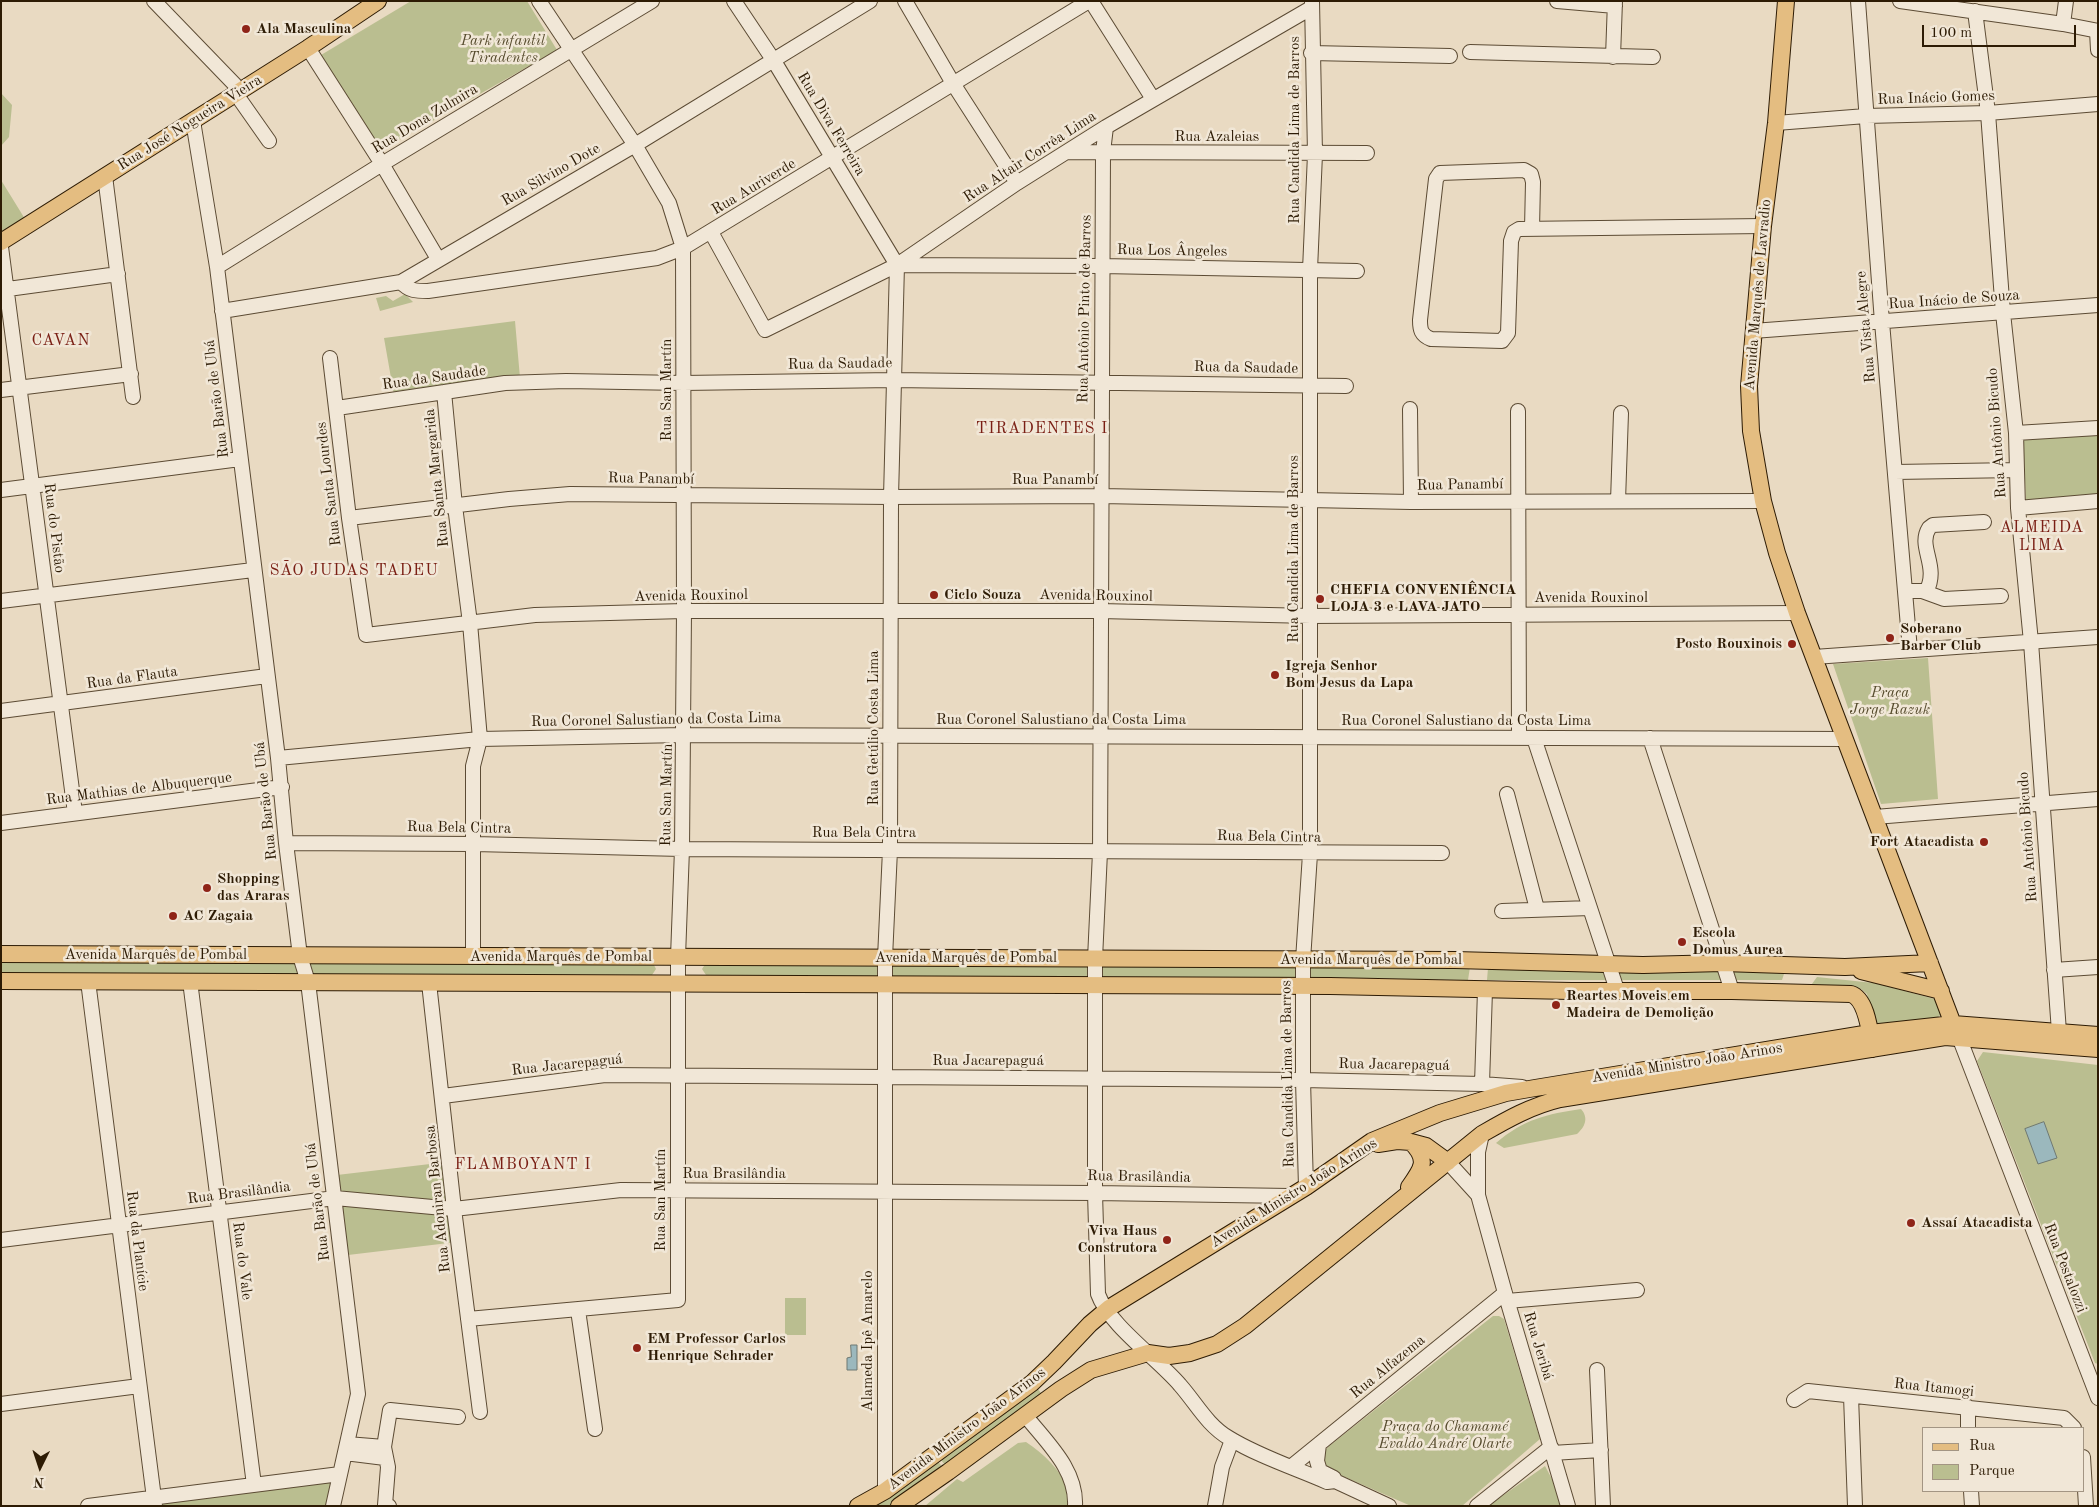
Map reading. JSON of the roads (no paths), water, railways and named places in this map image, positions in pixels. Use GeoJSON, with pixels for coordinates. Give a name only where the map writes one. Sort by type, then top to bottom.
{"type":"FeatureCollection","features":[{"type":"Feature","properties":{"kind":"main road","name":"Rua José Nogueira Vieira"},"geometry":{"type":"LineString","coordinates":[[1,242],[238,93],[378,1]]}},
{"type":"Feature","properties":{"kind":"main road","name":"Avenida Marquês de Lavradio"},"geometry":{"type":"LineString","coordinates":[[1786,1],[1776,123],[1763,226],[1748,386],[1751,432],[1763,501],[1777,553],[1814,657],[1930,963]]}},
{"type":"Feature","properties":{"kind":"main road","name":"Avenida Marquês de Pombal"},"geometry":{"type":"LineString","coordinates":[[1,954],[1330,960],[1608,964],[1723,963],[1845,967],[1930,963]]}},
{"type":"Feature","properties":{"kind":"main road"},"geometry":{"type":"LineString","coordinates":[[76,955],[67,958],[63,968],[67,977],[82,981]]}},
{"type":"Feature","properties":{"kind":"main road"},"geometry":{"type":"LineString","coordinates":[[108,955],[118,959],[122,968],[118,977],[108,981]]}},
{"type":"Feature","properties":{"kind":"main road"},"geometry":{"type":"LineString","coordinates":[[290,982],[295,956]]}},
{"type":"Feature","properties":{"kind":"main road"},"geometry":{"type":"LineString","coordinates":[[330,956],[327,972],[331,982]]}},
{"type":"Feature","properties":{"kind":"main road"},"geometry":{"type":"LineString","coordinates":[[671,957],[666,967],[671,984]]}},
{"type":"Feature","properties":{"kind":"main road"},"geometry":{"type":"LineString","coordinates":[[701,984],[699,968],[703,957]]}},
{"type":"Feature","properties":{"kind":"main road"},"geometry":{"type":"LineString","coordinates":[[878,958],[873,974],[878,984]]}},
{"type":"Feature","properties":{"kind":"main road"},"geometry":{"type":"LineString","coordinates":[[910,958],[907,968],[912,984]]}},
{"type":"Feature","properties":{"kind":"main road"},"geometry":{"type":"LineString","coordinates":[[1089,985],[1086,968],[1090,959]]}},
{"type":"Feature","properties":{"kind":"main road"},"geometry":{"type":"LineString","coordinates":[[1121,959],[1119,969],[1122,986]]}},
{"type":"Feature","properties":{"kind":"main road"},"geometry":{"type":"LineString","coordinates":[[1296,960],[1292,975],[1296,986]]}},
{"type":"Feature","properties":{"kind":"main road"},"geometry":{"type":"LineString","coordinates":[[1330,960],[1327,970],[1330,986]]}},
{"type":"Feature","properties":{"kind":"main road"},"geometry":{"type":"LineString","coordinates":[[1930,963],[1956,1031]]}},
{"type":"Feature","properties":{"kind":"main road"},"geometry":{"type":"LineString","coordinates":[[1794,992],[1810,981],[1818,966]]}},
{"type":"Feature","properties":{"kind":"main road"},"geometry":{"type":"LineString","coordinates":[[1845,967],[1941,991]]}},
{"type":"Feature","properties":{"kind":"main road","name":"Avenida Marquês de Pombal"},"geometry":{"type":"LineString","coordinates":[[1,981],[1330,986],[1485,990],[1794,992],[1856,996],[1860,999],[1864,1008],[1872,1041]]}},
{"type":"Feature","properties":{"kind":"main road"},"geometry":{"type":"LineString","coordinates":[[1956,1031],[2059,1032],[2098,1035]]}},
{"type":"Feature","properties":{"kind":"main road"},"geometry":{"type":"LineString","coordinates":[[1956,1031],[2098,1049]]}},
{"type":"Feature","properties":{"kind":"main road","name":"Avenida Ministro João Arinos"},"geometry":{"type":"LineString","coordinates":[[858,1506],[885,1491],[1011,1398],[1049,1367],[1090,1324],[1107,1310],[1290,1196],[1306,1188],[1344,1159],[1372,1141],[1440,1113],[1506,1093],[1872,1041],[1956,1031]]}},
{"type":"Feature","properties":{"kind":"main road","name":"Avenida Ministro João Arinos"},"geometry":{"type":"LineString","coordinates":[[899,1506],[1061,1389],[1091,1370],[1148,1353],[1169,1356],[1190,1353],[1217,1344],[1245,1326],[1482,1134],[1525,1110],[1538,1104],[1560,1099],[1872,1041]]}},
{"type":"Feature","properties":{"kind":"main road"},"geometry":{"type":"LineString","coordinates":[[1344,1159],[1373,1145],[1396,1141],[1426,1146],[1448,1162]]}},
{"type":"Feature","properties":{"kind":"main road"},"geometry":{"type":"LineString","coordinates":[[1395,1205],[1422,1166],[1420,1154],[1411,1142]]}},
{"type":"Feature","properties":{"kind":"main road"},"geometry":{"type":"LineString","coordinates":[[1011,1398],[1025,1415]]}},
{"type":"Feature","properties":{"kind":"street"},"geometry":{"type":"LineString","coordinates":[[154,1],[238,93],[268,140]]}},
{"type":"Feature","properties":{"kind":"street","name":"Rua San Martín"},"geometry":{"type":"LineString","coordinates":[[539,1],[635,145],[669,203],[684,248],[684,735],[682,849],[671,957]]}},
{"type":"Feature","properties":{"kind":"street","name":"Rua Dona Zulmira"},"geometry":{"type":"LineString","coordinates":[[217,267],[382,164],[652,1]]}},
{"type":"Feature","properties":{"kind":"street","name":"Rua Diva Ferreira"},"geometry":{"type":"LineString","coordinates":[[734,1],[774,61],[897,265]]}},
{"type":"Feature","properties":{"kind":"street","name":"Rua Silvino Dote"},"geometry":{"type":"LineString","coordinates":[[222,311],[401,282],[635,145],[870,1]]}},
{"type":"Feature","properties":{"kind":"street"},"geometry":{"type":"LineString","coordinates":[[905,1],[954,84],[1017,183]]}},
{"type":"Feature","properties":{"kind":"street"},"geometry":{"type":"LineString","coordinates":[[1090,1],[1153,99]]}},
{"type":"Feature","properties":{"kind":"street","name":"Rua Auriverde"},"geometry":{"type":"LineString","coordinates":[[401,282],[408,289],[414,291],[428,291],[657,258],[684,248],[1090,1]]}},
{"type":"Feature","properties":{"kind":"street"},"geometry":{"type":"LineString","coordinates":[[1557,1],[1615,3],[1613,56]]}},
{"type":"Feature","properties":{"kind":"street","name":"Rua Vista Alegre"},"geometry":{"type":"LineString","coordinates":[[1858,1],[1894,472],[1910,650]]}},
{"type":"Feature","properties":{"kind":"street"},"geometry":{"type":"LineString","coordinates":[[1900,1],[2063,24],[2097,31],[2098,50]]}},
{"type":"Feature","properties":{"kind":"street"},"geometry":{"type":"LineString","coordinates":[[2063,24],[2066,1]]}},
{"type":"Feature","properties":{"kind":"street","name":"Rua Altair Corrêa Lima"},"geometry":{"type":"LineString","coordinates":[[711,232],[765,330],[897,265],[1017,183],[1106,127],[1311,5]]}},
{"type":"Feature","properties":{"kind":"street","name":"Rua Candida Lima de Barros"},"geometry":{"type":"LineString","coordinates":[[1296,960],[1310,854],[1310,270],[1315,154],[1311,5]]}},
{"type":"Feature","properties":{"kind":"street","name":"Rua Antônio Bicudo"},"geometry":{"type":"LineString","coordinates":[[1975,12],[1988,113],[2003,313],[2016,433],[2018,508],[2031,642],[2041,804],[2059,1032]]}},
{"type":"Feature","properties":{"kind":"street"},"geometry":{"type":"LineString","coordinates":[[308,48],[382,164],[438,259]]}},
{"type":"Feature","properties":{"kind":"street"},"geometry":{"type":"LineString","coordinates":[[1470,52],[1653,57]]}},
{"type":"Feature","properties":{"kind":"street"},"geometry":{"type":"LineString","coordinates":[[1311,53],[1450,56]]}},
{"type":"Feature","properties":{"kind":"street","name":"Rua Inácio Gomes"},"geometry":{"type":"LineString","coordinates":[[1776,123],[1866,116],[1988,113],[2098,104]]}},
{"type":"Feature","properties":{"kind":"street","name":"Rua Barão de Ubá"},"geometry":{"type":"LineString","coordinates":[[193,121],[217,267],[253,570],[282,787],[295,956],[308,982],[358,1394],[333,1506]]}},
{"type":"Feature","properties":{"kind":"street","name":"Rua Antônio Pinto de Barros"},"geometry":{"type":"LineString","coordinates":[[1090,959],[1100,852],[1101,381],[1103,152],[1106,127]]}},
{"type":"Feature","properties":{"kind":"street","name":"Rua Azaleias"},"geometry":{"type":"LineString","coordinates":[[1067,152],[1367,153]]}},
{"type":"Feature","properties":{"kind":"street"},"geometry":{"type":"LineString","coordinates":[[1532,229],[1533,182],[1531,174],[1524,170],[1440,173],[1436,179],[1420,320],[1420,330],[1424,336],[1431,339],[1502,341],[1508,333],[1512,241],[1514,232],[1519,229],[1532,229],[1763,226]]}},
{"type":"Feature","properties":{"kind":"street"},"geometry":{"type":"LineString","coordinates":[[105,176],[134,397]]}},
{"type":"Feature","properties":{"kind":"street","name":"Rua do Pistão"},"geometry":{"type":"LineString","coordinates":[[1,247],[75,813]]}},
{"type":"Feature","properties":{"kind":"street","name":"Rua Los Ângeles"},"geometry":{"type":"LineString","coordinates":[[897,265],[1102,266],[1357,271]]}},
{"type":"Feature","properties":{"kind":"street","name":"Rua Getúlio Costa Lima"},"geometry":{"type":"LineString","coordinates":[[878,958],[890,850],[891,497],[897,265]]}},
{"type":"Feature","properties":{"kind":"street"},"geometry":{"type":"LineString","coordinates":[[8,289],[118,274]]}},
{"type":"Feature","properties":{"kind":"street","name":"Rua Inácio de Souza"},"geometry":{"type":"LineString","coordinates":[[1753,331],[2098,305]]}},
{"type":"Feature","properties":{"kind":"street","name":"Rua Santa Lourdes"},"geometry":{"type":"LineString","coordinates":[[330,358],[349,518],[366,635]]}},
{"type":"Feature","properties":{"kind":"street"},"geometry":{"type":"LineString","coordinates":[[1,390],[131,374]]}},
{"type":"Feature","properties":{"kind":"street","name":"Rua da Saudade"},"geometry":{"type":"LineString","coordinates":[[337,408],[505,383],[566,381],[1101,381],[1346,386]]}},
{"type":"Feature","properties":{"kind":"street","name":"Rua Santa Margarida"},"geometry":{"type":"LineString","coordinates":[[444,392],[455,506],[470,623],[480,739],[473,766],[473,956]]}},
{"type":"Feature","properties":{"kind":"street"},"geometry":{"type":"LineString","coordinates":[[1410,409],[1411,502]]}},
{"type":"Feature","properties":{"kind":"street"},"geometry":{"type":"LineString","coordinates":[[1518,411],[1519,738]]}},
{"type":"Feature","properties":{"kind":"street"},"geometry":{"type":"LineString","coordinates":[[1618,501],[1621,413]]}},
{"type":"Feature","properties":{"kind":"street"},"geometry":{"type":"LineString","coordinates":[[2016,433],[2098,428]]}},
{"type":"Feature","properties":{"kind":"street"},"geometry":{"type":"LineString","coordinates":[[1,490],[240,460]]}},
{"type":"Feature","properties":{"kind":"street"},"geometry":{"type":"LineString","coordinates":[[1894,472],[2016,470]]}},
{"type":"Feature","properties":{"kind":"street","name":"Rua Panambí"},"geometry":{"type":"LineString","coordinates":[[349,518],[509,498],[570,494],[891,497],[1101,496],[1411,502],[1519,500],[1763,501]]}},
{"type":"Feature","properties":{"kind":"street"},"geometry":{"type":"LineString","coordinates":[[2018,508],[2098,501]]}},
{"type":"Feature","properties":{"kind":"street"},"geometry":{"type":"LineString","coordinates":[[1926,592],[1932,577],[1925,540],[1928,528],[1933,525],[1984,522]]}},
{"type":"Feature","properties":{"kind":"street"},"geometry":{"type":"LineString","coordinates":[[1,601],[253,570]]}},
{"type":"Feature","properties":{"kind":"street"},"geometry":{"type":"LineString","coordinates":[[1905,591],[1926,592],[1944,599],[2001,596]]}},
{"type":"Feature","properties":{"kind":"street","name":"Avenida Rouxinol"},"geometry":{"type":"LineString","coordinates":[[366,635],[535,615],[684,612],[890,610],[1100,611],[1311,616],[1798,613]]}},
{"type":"Feature","properties":{"kind":"street"},"geometry":{"type":"LineString","coordinates":[[1814,657],[2098,637]]}},
{"type":"Feature","properties":{"kind":"street","name":"Rua da Flauta"},"geometry":{"type":"LineString","coordinates":[[1,711],[267,676]]}},
{"type":"Feature","properties":{"kind":"street","name":"Rua Coronel Salustiano da Costa Lima"},"geometry":{"type":"LineString","coordinates":[[278,758],[480,739],[684,735],[1845,739]]}},
{"type":"Feature","properties":{"kind":"street"},"geometry":{"type":"LineString","coordinates":[[1534,738],[1584,883],[1590,908],[1618,990]]}},
{"type":"Feature","properties":{"kind":"street"},"geometry":{"type":"LineString","coordinates":[[1650,738],[1732,991]]}},
{"type":"Feature","properties":{"kind":"street","name":"Rua Mathias de Albuquerque"},"geometry":{"type":"LineString","coordinates":[[1,823],[282,787]]}},
{"type":"Feature","properties":{"kind":"street"},"geometry":{"type":"LineString","coordinates":[[1507,794],[1537,909]]}},
{"type":"Feature","properties":{"kind":"street"},"geometry":{"type":"LineString","coordinates":[[1875,817],[2098,799]]}},
{"type":"Feature","properties":{"kind":"street","name":"Rua Bela Cintra"},"geometry":{"type":"LineString","coordinates":[[286,843],[474,844],[682,849],[1442,854]]}},
{"type":"Feature","properties":{"kind":"street"},"geometry":{"type":"LineString","coordinates":[[1502,911],[1590,908]]}},
{"type":"Feature","properties":{"kind":"street"},"geometry":{"type":"LineString","coordinates":[[2054,970],[2098,967]]}},
{"type":"Feature","properties":{"kind":"street","name":"Rua da Planície"},"geometry":{"type":"LineString","coordinates":[[82,981],[119,1225],[154,1502]]}},
{"type":"Feature","properties":{"kind":"street","name":"Rua do Vale"},"geometry":{"type":"LineString","coordinates":[[190,982],[254,1485]]}},
{"type":"Feature","properties":{"kind":"street","name":"Rua Adoniran Barbosa"},"geometry":{"type":"LineString","coordinates":[[429,982],[454,1209],[480,1412]]}},
{"type":"Feature","properties":{"kind":"street","name":"Rua San Martín"},"geometry":{"type":"LineString","coordinates":[[578,1310],[678,1300],[678,1075],[671,984]]}},
{"type":"Feature","properties":{"kind":"street"},"geometry":{"type":"LineString","coordinates":[[878,984],[885,1076],[884,1191]]}},
{"type":"Feature","properties":{"kind":"street"},"geometry":{"type":"LineString","coordinates":[[1089,985],[1095,1078],[1095,1193],[1098,1294],[1101,1302],[1128,1334],[1180,1384],[1211,1425],[1232,1440],[1327,1482],[1335,1481]]}},
{"type":"Feature","properties":{"kind":"street","name":"Rua Candida Lima de Barros"},"geometry":{"type":"LineString","coordinates":[[1296,986],[1303,1080],[1306,1188]]}},
{"type":"Feature","properties":{"kind":"street"},"geometry":{"type":"LineString","coordinates":[[1482,1084],[1485,990]]}},
{"type":"Feature","properties":{"kind":"street","name":"Rua Pestalozzi"},"geometry":{"type":"LineString","coordinates":[[1956,1031],[2098,1398]]}},
{"type":"Feature","properties":{"kind":"street","name":"Rua Jacarepaguá"},"geometry":{"type":"LineString","coordinates":[[443,1096],[605,1074],[1303,1080],[1482,1084],[1535,1088]]}},
{"type":"Feature","properties":{"kind":"street"},"geometry":{"type":"LineString","coordinates":[[1478,1195],[1478,1152],[1482,1134]]}},
{"type":"Feature","properties":{"kind":"street"},"geometry":{"type":"LineString","coordinates":[[1448,1162],[1478,1195]]}},
{"type":"Feature","properties":{"kind":"street","name":"Rua Brasilândia"},"geometry":{"type":"LineString","coordinates":[[1,1240],[335,1198],[454,1209],[621,1190],[1290,1196]]}},
{"type":"Feature","properties":{"kind":"street","name":"Alameda Ipê Amarelo"},"geometry":{"type":"LineString","coordinates":[[884,1191],[885,1491]]}},
{"type":"Feature","properties":{"kind":"street","name":"Rua Jeribá"},"geometry":{"type":"LineString","coordinates":[[1478,1195],[1568,1506]]}},
{"type":"Feature","properties":{"kind":"street"},"geometry":{"type":"LineString","coordinates":[[1506,1297],[1637,1290]]}},
{"type":"Feature","properties":{"kind":"street","name":"Rua Alfazema"},"geometry":{"type":"LineString","coordinates":[[1292,1466],[1506,1297]]}},
{"type":"Feature","properties":{"kind":"street"},"geometry":{"type":"LineString","coordinates":[[468,1319],[578,1310],[596,1429]]}},
{"type":"Feature","properties":{"kind":"street"},"geometry":{"type":"LineString","coordinates":[[1597,1370],[1603,1506]]}},
{"type":"Feature","properties":{"kind":"street"},"geometry":{"type":"LineString","coordinates":[[1,1404],[140,1386]]}},
{"type":"Feature","properties":{"kind":"street","name":"Rua Itamogi"},"geometry":{"type":"LineString","coordinates":[[1794,1400],[1808,1391],[2064,1418],[2073,1426]]}},
{"type":"Feature","properties":{"kind":"street"},"geometry":{"type":"LineString","coordinates":[[1851,1396],[1855,1506]]}},
{"type":"Feature","properties":{"kind":"street"},"geometry":{"type":"LineString","coordinates":[[1968,1407],[1968,1427]]}},
{"type":"Feature","properties":{"kind":"street"},"geometry":{"type":"LineString","coordinates":[[389,1506],[385,1505],[388,1467],[385,1453],[390,1410],[458,1417]]}},
{"type":"Feature","properties":{"kind":"street"},"geometry":{"type":"LineString","coordinates":[[1025,1415],[1061,1460],[1073,1482],[1076,1493],[1075,1506]]}},
{"type":"Feature","properties":{"kind":"street"},"geometry":{"type":"LineString","coordinates":[[1215,1506],[1222,1467],[1232,1440]]}},
{"type":"Feature","properties":{"kind":"street"},"geometry":{"type":"LineString","coordinates":[[1320,1444],[1318,1466],[1323,1473],[1334,1478],[1335,1481],[1389,1506]]}},
{"type":"Feature","properties":{"kind":"street"},"geometry":{"type":"LineString","coordinates":[[346,1449],[385,1453]]}},
{"type":"Feature","properties":{"kind":"street"},"geometry":{"type":"LineString","coordinates":[[1477,1506],[1552,1450],[1600,1450]]}},
{"type":"Feature","properties":{"kind":"street"},"geometry":{"type":"LineString","coordinates":[[2084,1473],[2086,1506]]}},
{"type":"Feature","properties":{"kind":"street"},"geometry":{"type":"LineString","coordinates":[[88,1506],[154,1502],[254,1485],[340,1474]]}},
{"type":"Feature","properties":{"kind":"street"},"geometry":{"type":"LineString","coordinates":[[1971,1492],[1972,1506]]}},
{"type":"Feature","properties":{"kind":"water"},"geometry":{"type":"Polygon","coordinates":[[[2044,1122],[2057,1158],[2038,1164],[2025,1129],[2044,1122]]]}},
{"type":"Feature","properties":{"kind":"water"},"geometry":{"type":"Polygon","coordinates":[[[851,1345],[857,1345],[857,1370],[847,1370],[847,1358],[851,1357],[851,1345]]]}},
{"type":"Feature","properties":{"kind":"place","name":"Ala Masculina"},"geometry":{"type":"Point","coordinates":[246,29]}},
{"type":"Feature","properties":{"kind":"place","name":"Ciclo Souza"},"geometry":{"type":"Point","coordinates":[934,595]}},
{"type":"Feature","properties":{"kind":"place","name":"CHEFIA CONVENIÊNCIA LOJA 3 e LAVA JATO"},"geometry":{"type":"Point","coordinates":[1320,599]}},
{"type":"Feature","properties":{"kind":"place","name":"Soberano Barber Club"},"geometry":{"type":"Point","coordinates":[1890,638]}},
{"type":"Feature","properties":{"kind":"place","name":"Posto Rouxinois"},"geometry":{"type":"Point","coordinates":[1792,644]}},
{"type":"Feature","properties":{"kind":"place","name":"Igreja Senhor Bom Jesus da Lapa"},"geometry":{"type":"Point","coordinates":[1275,675]}},
{"type":"Feature","properties":{"kind":"place","name":"Fort Atacadista"},"geometry":{"type":"Point","coordinates":[1984,842]}},
{"type":"Feature","properties":{"kind":"place","name":"Shopping das Araras"},"geometry":{"type":"Point","coordinates":[207,888]}},
{"type":"Feature","properties":{"kind":"place","name":"AC Zagaia"},"geometry":{"type":"Point","coordinates":[173,916]}},
{"type":"Feature","properties":{"kind":"place","name":"Escola Domus Aurea"},"geometry":{"type":"Point","coordinates":[1682,942]}},
{"type":"Feature","properties":{"kind":"place","name":"Reartes Moveis em Madeira de Demolição"},"geometry":{"type":"Point","coordinates":[1556,1005]}},
{"type":"Feature","properties":{"kind":"place","name":"Assaí Atacadista"},"geometry":{"type":"Point","coordinates":[1911,1223]}},
{"type":"Feature","properties":{"kind":"place","name":"Viva Haus Construtora"},"geometry":{"type":"Point","coordinates":[1167,1240]}},
{"type":"Feature","properties":{"kind":"place","name":"EM Professor Carlos Henrique Schrader"},"geometry":{"type":"Point","coordinates":[637,1348]}},
{"type":"Feature","properties":{"kind":"district","name":"CAVAN"},"geometry":{"type":"Point","coordinates":[61,341]}},
{"type":"Feature","properties":{"kind":"district","name":"TIRADENTES I"},"geometry":{"type":"Point","coordinates":[1042,429]}},
{"type":"Feature","properties":{"kind":"district","name":"ALMEIDA LIMA"},"geometry":{"type":"Point","coordinates":[2042,537]}},
{"type":"Feature","properties":{"kind":"district","name":"SÃO JUDAS TADEU"},"geometry":{"type":"Point","coordinates":[354,571]}},
{"type":"Feature","properties":{"kind":"district","name":"FLAMBOYANT I"},"geometry":{"type":"Point","coordinates":[523,1165]}},
{"type":"Feature","properties":{"kind":"park label","name":"Park infantil Tiradentes"},"geometry":{"type":"Point","coordinates":[503,50]}},
{"type":"Feature","properties":{"kind":"park label","name":"Praça Jorge Razuk"},"geometry":{"type":"Point","coordinates":[1890,702]}},
{"type":"Feature","properties":{"kind":"park label","name":"Praça do Chamamé Evaldo André Olarte"},"geometry":{"type":"Point","coordinates":[1445,1436]}}]}
